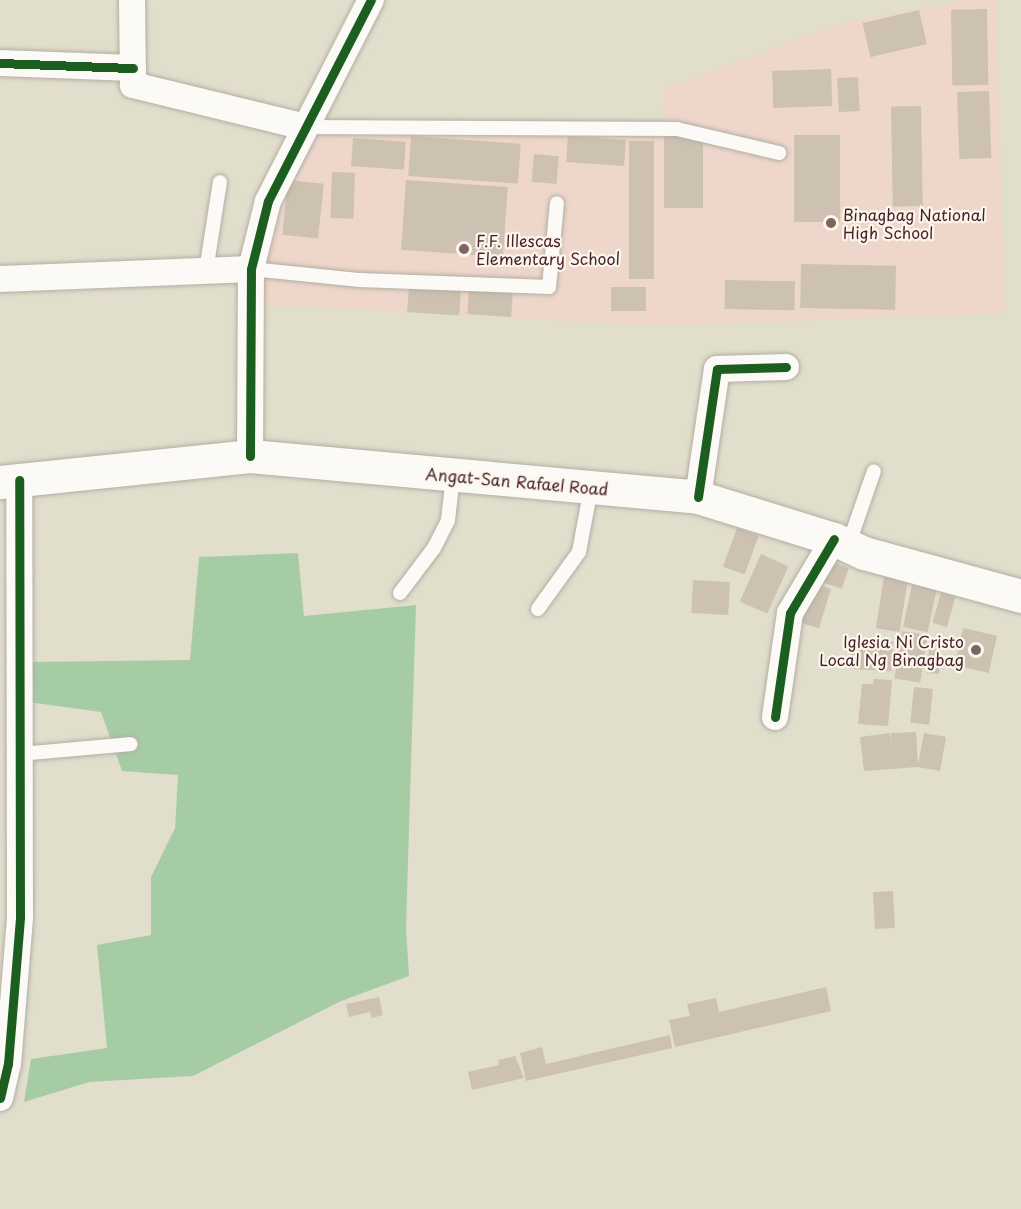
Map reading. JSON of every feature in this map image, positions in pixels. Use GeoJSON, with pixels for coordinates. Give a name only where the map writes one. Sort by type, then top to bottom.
{"type":"FeatureCollection","features":[{"type":"Feature","properties":{"kind":"main road","name":"Angat-San Rafael Road"},"geometry":{"type":"LineString","coordinates":[[9,481],[250,456],[698,497],[841,543],[1021,596]]}},
{"type":"Feature","properties":{"kind":"street"},"geometry":{"type":"LineString","coordinates":[[132,0],[133,85],[305,127]]}},
{"type":"Feature","properties":{"kind":"street"},"geometry":{"type":"LineString","coordinates":[[250,456],[251,269],[268,201],[371,0]]}},
{"type":"Feature","properties":{"kind":"street"},"geometry":{"type":"LineString","coordinates":[[0,63],[133,68]]}},
{"type":"Feature","properties":{"kind":"street"},"geometry":{"type":"LineString","coordinates":[[0,279],[251,269]]}},
{"type":"Feature","properties":{"kind":"street"},"geometry":{"type":"LineString","coordinates":[[698,497],[717,369],[786,367]]}},
{"type":"Feature","properties":{"kind":"street"},"geometry":{"type":"LineString","coordinates":[[0,1098],[8,1064],[20,917],[20,754],[9,481]]}},
{"type":"Feature","properties":{"kind":"street"},"geometry":{"type":"LineString","coordinates":[[775,717],[790,613],[841,543]]}},
{"type":"Feature","properties":{"kind":"lane"},"geometry":{"type":"LineString","coordinates":[[305,127],[677,129],[779,153]]}},
{"type":"Feature","properties":{"kind":"lane"},"geometry":{"type":"LineString","coordinates":[[206,271],[220,182]]}},
{"type":"Feature","properties":{"kind":"lane"},"geometry":{"type":"LineString","coordinates":[[251,269],[360,280],[549,287],[557,203]]}},
{"type":"Feature","properties":{"kind":"lane"},"geometry":{"type":"LineString","coordinates":[[841,543],[873,471]]}},
{"type":"Feature","properties":{"kind":"lane"},"geometry":{"type":"LineString","coordinates":[[400,593],[434,548],[448,520],[453,476]]}},
{"type":"Feature","properties":{"kind":"lane"},"geometry":{"type":"LineString","coordinates":[[538,609],[579,552],[591,488]]}},
{"type":"Feature","properties":{"kind":"lane"},"geometry":{"type":"LineString","coordinates":[[20,754],[132,744]]}},
{"type":"Feature","properties":{"kind":"shaded area"},"geometry":{"type":"Polygon","coordinates":[[[965,0],[996,0],[1005,313],[657,326],[259,304],[277,194],[307,137],[663,133],[664,89],[840,24],[965,0]]]}},
{"type":"Feature","properties":{"kind":"green space"},"geometry":{"type":"Polygon","coordinates":[[[298,553],[304,616],[416,605],[406,927],[409,976],[341,1001],[193,1076],[89,1082],[24,1102],[31,1059],[107,1048],[97,945],[151,935],[151,877],[175,828],[178,775],[122,771],[101,712],[28,702],[28,662],[190,660],[199,557],[298,553]]]}},
{"type":"Feature","properties":{"kind":"building"},"geometry":{"type":"Polygon","coordinates":[[[987,9],[988,85],[952,86],[951,10],[987,9]]]}},
{"type":"Feature","properties":{"kind":"building"},"geometry":{"type":"Polygon","coordinates":[[[919,10],[927,44],[870,57],[862,23],[919,10]]]}},
{"type":"Feature","properties":{"kind":"building"},"geometry":{"type":"Polygon","coordinates":[[[831,69],[832,106],[773,108],[772,71],[831,69]]]}},
{"type":"Feature","properties":{"kind":"building"},"geometry":{"type":"Polygon","coordinates":[[[858,77],[860,111],[839,112],[837,78],[858,77]]]}},
{"type":"Feature","properties":{"kind":"building"},"geometry":{"type":"Polygon","coordinates":[[[989,91],[991,158],[959,159],[957,92],[989,91]]]}},
{"type":"Feature","properties":{"kind":"building"},"geometry":{"type":"Polygon","coordinates":[[[921,106],[923,206],[893,207],[891,107],[921,106]]]}},
{"type":"Feature","properties":{"kind":"building"},"geometry":{"type":"Polygon","coordinates":[[[664,135],[703,135],[703,208],[664,208],[664,135]]]}},
{"type":"Feature","properties":{"kind":"building"},"geometry":{"type":"Polygon","coordinates":[[[794,135],[840,135],[840,222],[794,222],[794,135]]]}},
{"type":"Feature","properties":{"kind":"building"},"geometry":{"type":"Polygon","coordinates":[[[411,136],[521,144],[518,184],[408,176],[411,136]]]}},
{"type":"Feature","properties":{"kind":"building"},"geometry":{"type":"Polygon","coordinates":[[[568,136],[626,140],[624,166],[566,162],[568,136]]]}},
{"type":"Feature","properties":{"kind":"building"},"geometry":{"type":"Polygon","coordinates":[[[353,138],[406,142],[404,170],[351,166],[353,138]]]}},
{"type":"Feature","properties":{"kind":"building"},"geometry":{"type":"Polygon","coordinates":[[[629,141],[654,141],[654,279],[629,279],[629,141]]]}},
{"type":"Feature","properties":{"kind":"building"},"geometry":{"type":"Polygon","coordinates":[[[534,154],[559,156],[556,184],[532,182],[534,154]]]}},
{"type":"Feature","properties":{"kind":"building"},"geometry":{"type":"Polygon","coordinates":[[[332,172],[355,173],[353,219],[330,218],[332,172]]]}},
{"type":"Feature","properties":{"kind":"building"},"geometry":{"type":"Polygon","coordinates":[[[288,180],[324,184],[318,238],[282,235],[288,180]]]}},
{"type":"Feature","properties":{"kind":"building"},"geometry":{"type":"Polygon","coordinates":[[[406,180],[508,187],[503,257],[401,250],[406,180]]]}},
{"type":"Feature","properties":{"kind":"building"},"geometry":{"type":"Polygon","coordinates":[[[801,264],[896,266],[895,310],[800,308],[801,264]]]}},
{"type":"Feature","properties":{"kind":"building"},"geometry":{"type":"Polygon","coordinates":[[[725,280],[795,281],[794,310],[724,309],[725,280]]]}},
{"type":"Feature","properties":{"kind":"building"},"geometry":{"type":"Polygon","coordinates":[[[409,286],[461,290],[459,316],[407,312],[409,286]]]}},
{"type":"Feature","properties":{"kind":"building"},"geometry":{"type":"Polygon","coordinates":[[[611,287],[646,287],[646,311],[611,311],[611,287]]]}},
{"type":"Feature","properties":{"kind":"building"},"geometry":{"type":"Polygon","coordinates":[[[469,289],[513,292],[511,317],[467,314],[469,289]]]}},
{"type":"Feature","properties":{"kind":"building"},"geometry":{"type":"Polygon","coordinates":[[[737,528],[759,536],[745,574],[723,567],[737,528]]]}},
{"type":"Feature","properties":{"kind":"building"},"geometry":{"type":"Polygon","coordinates":[[[761,554],[788,566],[767,614],[740,602],[761,554]]]}},
{"type":"Feature","properties":{"kind":"building"},"geometry":{"type":"Polygon","coordinates":[[[825,560],[849,568],[842,589],[818,581],[825,560]]]}},
{"type":"Feature","properties":{"kind":"building"},"geometry":{"type":"Polygon","coordinates":[[[884,577],[908,581],[900,632],[876,628],[884,577]]]}},
{"type":"Feature","properties":{"kind":"building"},"geometry":{"type":"Polygon","coordinates":[[[693,580],[730,582],[728,615],[691,613],[693,580]]]}},
{"type":"Feature","properties":{"kind":"building"},"geometry":{"type":"Polygon","coordinates":[[[808,582],[831,589],[819,628],[796,621],[808,582]]]}},
{"type":"Feature","properties":{"kind":"building"},"geometry":{"type":"Polygon","coordinates":[[[912,585],[936,590],[928,632],[903,627],[912,585]]]}},
{"type":"Feature","properties":{"kind":"building"},"geometry":{"type":"Polygon","coordinates":[[[941,593],[955,597],[947,627],[932,623],[941,593]]]}},
{"type":"Feature","properties":{"kind":"building","name":"Iglesia Ni Cristo Local Ng Binagbag"},"geometry":{"type":"Polygon","coordinates":[[[963,628],[997,636],[989,673],[954,665],[963,628]]]}},
{"type":"Feature","properties":{"kind":"building"},"geometry":{"type":"Polygon","coordinates":[[[902,631],[928,635],[920,682],[894,678],[902,631]]]}},
{"type":"Feature","properties":{"kind":"building"},"geometry":{"type":"Polygon","coordinates":[[[851,639],[893,641],[891,671],[849,669],[851,639]]]}},
{"type":"Feature","properties":{"kind":"building"},"geometry":{"type":"Polygon","coordinates":[[[929,649],[941,650],[939,674],[927,673],[929,649]]]}},
{"type":"Feature","properties":{"kind":"building"},"geometry":{"type":"Polygon","coordinates":[[[874,679],[892,680],[888,726],[858,724],[862,684],[873,684],[874,679]]]}},
{"type":"Feature","properties":{"kind":"building"},"geometry":{"type":"Polygon","coordinates":[[[914,687],[933,689],[929,725],[910,723],[914,687]]]}},
{"type":"Feature","properties":{"kind":"building"},"geometry":{"type":"Polygon","coordinates":[[[916,732],[918,765],[924,733],[946,737],[940,771],[918,767],[864,771],[860,737],[890,733],[892,747],[891,733],[916,732]]]}},
{"type":"Feature","properties":{"kind":"building"},"geometry":{"type":"Polygon","coordinates":[[[893,891],[895,928],[875,929],[873,892],[893,891]]]}},
{"type":"Feature","properties":{"kind":"building"},"geometry":{"type":"Polygon","coordinates":[[[826,987],[831,1011],[675,1047],[669,1020],[690,1016],[687,1004],[716,998],[719,1012],[826,987]]]}},
{"type":"Feature","properties":{"kind":"building"},"geometry":{"type":"Polygon","coordinates":[[[379,997],[383,1015],[372,1018],[370,1012],[349,1017],[346,1004],[379,997]]]}},
{"type":"Feature","properties":{"kind":"building"},"geometry":{"type":"Polygon","coordinates":[[[670,1035],[672,1048],[526,1081],[520,1053],[542,1047],[546,1064],[670,1035]]]}},
{"type":"Feature","properties":{"kind":"building"},"geometry":{"type":"Polygon","coordinates":[[[515,1056],[524,1078],[472,1090],[468,1072],[499,1065],[498,1060],[515,1056]]]}},
{"type":"Feature","properties":{"kind":"cycle path"},"geometry":{"type":"LineString","coordinates":[[250,456],[251,269],[268,201],[371,0]]}},
{"type":"Feature","properties":{"kind":"cycle path"},"geometry":{"type":"LineString","coordinates":[[0,63],[133,68]]}},
{"type":"Feature","properties":{"kind":"cycle path"},"geometry":{"type":"LineString","coordinates":[[698,497],[717,369],[786,367]]}},
{"type":"Feature","properties":{"kind":"cycle path"},"geometry":{"type":"LineString","coordinates":[[0,1098],[8,1064],[20,917],[19,480]]}},
{"type":"Feature","properties":{"kind":"cycle path"},"geometry":{"type":"LineString","coordinates":[[775,717],[790,613],[834,539]]}},
{"type":"Feature","properties":{"kind":"place","name":"Binagbag National High School"},"geometry":{"type":"Point","coordinates":[831,223]}},
{"type":"Feature","properties":{"kind":"place","name":"F.F. Illescas Elementary School"},"geometry":{"type":"Point","coordinates":[464,249]}},
{"type":"Feature","properties":{"kind":"place","name":"Iglesia Ni Cristo Local Ng Binagbag"},"geometry":{"type":"Point","coordinates":[976,650]}}]}
